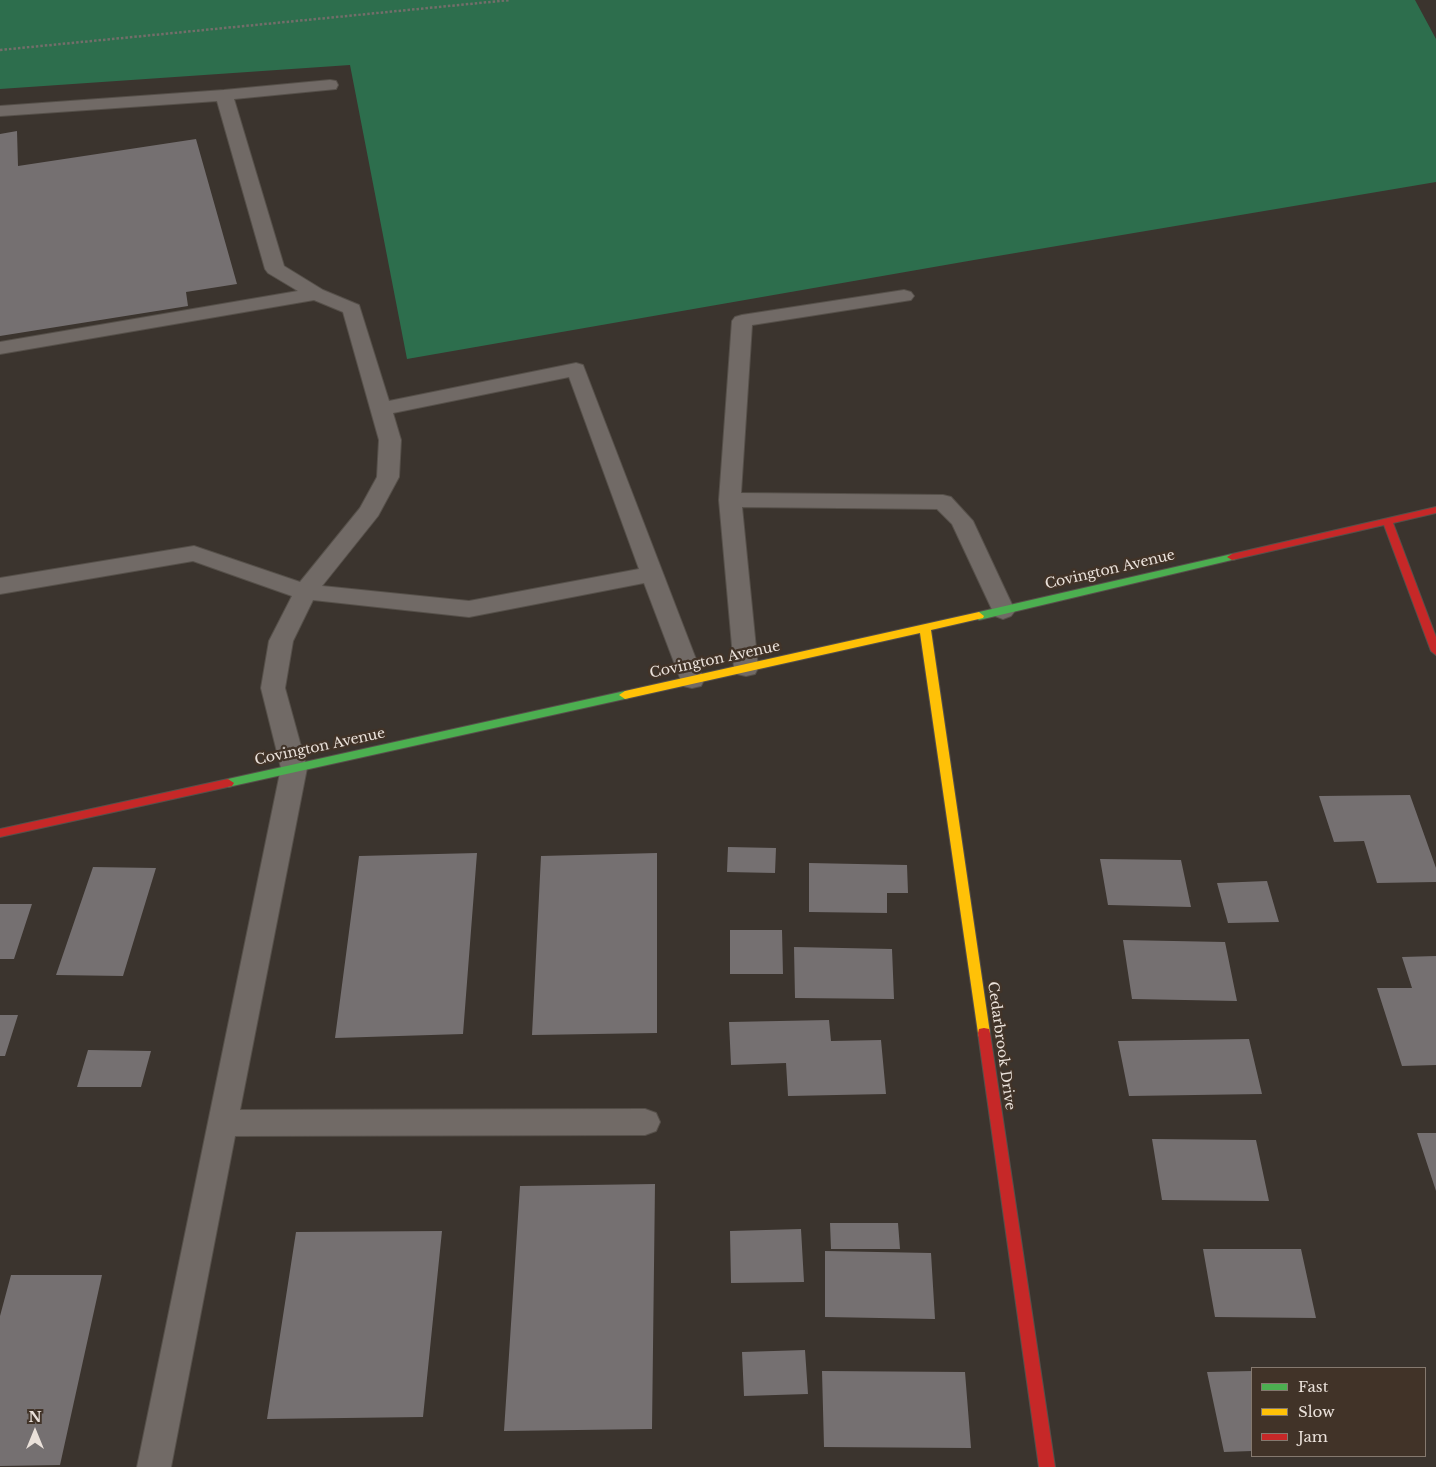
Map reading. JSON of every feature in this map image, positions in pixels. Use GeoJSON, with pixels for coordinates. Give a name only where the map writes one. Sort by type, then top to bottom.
{"type":"FeatureCollection","features":[{"type":"Feature","properties":{"kind":"main road","name":"Covington Avenue"},"geometry":{"type":"LineString","coordinates":[[0,832],[925,629],[1436,510]]}},
{"type":"Feature","properties":{"kind":"main road"},"geometry":{"type":"LineString","coordinates":[[1387,521],[1436,651]]}},
{"type":"Feature","properties":{"kind":"main road","name":"Cedarbrook Drive"},"geometry":{"type":"LineString","coordinates":[[925,629],[1047,1467]]}},
{"type":"Feature","properties":{"kind":"lane"},"geometry":{"type":"LineString","coordinates":[[0,110],[330,85]]}},
{"type":"Feature","properties":{"kind":"lane"},"geometry":{"type":"LineString","coordinates":[[154,1467],[294,768],[273,688],[281,641],[306,592],[370,511],[388,477],[390,440],[352,309],[316,294],[275,269],[224,94]]}},
{"type":"Feature","properties":{"kind":"lane"},"geometry":{"type":"LineString","coordinates":[[0,348],[316,294]]}},
{"type":"Feature","properties":{"kind":"lane"},"geometry":{"type":"LineString","coordinates":[[746,668],[730,500],[742,321],[904,296]]}},
{"type":"Feature","properties":{"kind":"lane"},"geometry":{"type":"LineString","coordinates":[[381,409],[576,369],[692,680]]}},
{"type":"Feature","properties":{"kind":"lane"},"geometry":{"type":"LineString","coordinates":[[730,500],[943,502],[962,521],[1003,610]]}},
{"type":"Feature","properties":{"kind":"lane"},"geometry":{"type":"LineString","coordinates":[[0,586],[194,553],[306,592],[469,609],[653,574]]}},
{"type":"Feature","properties":{"kind":"lane"},"geometry":{"type":"LineString","coordinates":[[223,1123],[645,1122]]}},
{"type":"Feature","properties":{"kind":"path"},"geometry":{"type":"LineString","coordinates":[[0,50],[510,0]]}},
{"type":"Feature","properties":{"kind":"green space"},"geometry":{"type":"Polygon","coordinates":[[[0,0],[1415,0],[1436,39],[1436,182],[407,359],[350,65],[0,89],[0,0]]]}},
{"type":"Feature","properties":{"kind":"building"},"geometry":{"type":"Polygon","coordinates":[[[17,131],[18,166],[196,139],[237,284],[186,292],[188,306],[0,336],[0,134],[17,131]]]}},
{"type":"Feature","properties":{"kind":"building"},"geometry":{"type":"Polygon","coordinates":[[[1410,795],[1436,868],[1436,882],[1377,883],[1364,841],[1334,842],[1319,796],[1410,795]]]}},
{"type":"Feature","properties":{"kind":"building"},"geometry":{"type":"Polygon","coordinates":[[[728,847],[776,848],[775,873],[727,872],[728,847]]]}},
{"type":"Feature","properties":{"kind":"building"},"geometry":{"type":"Polygon","coordinates":[[[477,853],[463,1034],[335,1038],[359,856],[477,853]]]}},
{"type":"Feature","properties":{"kind":"building"},"geometry":{"type":"Polygon","coordinates":[[[657,853],[657,1033],[532,1035],[541,856],[657,853]]]}},
{"type":"Feature","properties":{"kind":"building"},"geometry":{"type":"Polygon","coordinates":[[[1100,859],[1181,860],[1191,907],[1108,905],[1100,859]]]}},
{"type":"Feature","properties":{"kind":"building"},"geometry":{"type":"Polygon","coordinates":[[[809,863],[907,865],[908,893],[887,893],[887,913],[809,912],[809,863]]]}},
{"type":"Feature","properties":{"kind":"building"},"geometry":{"type":"Polygon","coordinates":[[[93,867],[156,868],[123,976],[56,975],[93,867]]]}},
{"type":"Feature","properties":{"kind":"building"},"geometry":{"type":"Polygon","coordinates":[[[1267,881],[1279,922],[1228,923],[1217,883],[1267,881]]]}},
{"type":"Feature","properties":{"kind":"building"},"geometry":{"type":"Polygon","coordinates":[[[0,904],[32,904],[14,959],[0,959],[0,904]]]}},
{"type":"Feature","properties":{"kind":"building"},"geometry":{"type":"Polygon","coordinates":[[[730,930],[782,930],[783,974],[730,974],[730,930]]]}},
{"type":"Feature","properties":{"kind":"building"},"geometry":{"type":"Polygon","coordinates":[[[1123,940],[1225,942],[1237,1001],[1132,999],[1123,940]]]}},
{"type":"Feature","properties":{"kind":"building"},"geometry":{"type":"Polygon","coordinates":[[[794,947],[892,949],[894,999],[795,998],[794,947]]]}},
{"type":"Feature","properties":{"kind":"building"},"geometry":{"type":"Polygon","coordinates":[[[1436,956],[1436,1065],[1402,1066],[1377,988],[1412,988],[1402,957],[1436,956]]]}},
{"type":"Feature","properties":{"kind":"building"},"geometry":{"type":"Polygon","coordinates":[[[0,1015],[18,1015],[5,1056],[0,1056],[0,1015]]]}},
{"type":"Feature","properties":{"kind":"building"},"geometry":{"type":"Polygon","coordinates":[[[829,1020],[831,1041],[881,1040],[886,1094],[788,1096],[786,1063],[731,1065],[729,1022],[829,1020]]]}},
{"type":"Feature","properties":{"kind":"building"},"geometry":{"type":"Polygon","coordinates":[[[1249,1039],[1262,1094],[1129,1096],[1118,1041],[1249,1039]]]}},
{"type":"Feature","properties":{"kind":"building"},"geometry":{"type":"Polygon","coordinates":[[[88,1050],[151,1051],[141,1087],[77,1087],[88,1050]]]}},
{"type":"Feature","properties":{"kind":"building"},"geometry":{"type":"Polygon","coordinates":[[[1417,1133],[1436,1133],[1436,1191],[1417,1133]]]}},
{"type":"Feature","properties":{"kind":"building"},"geometry":{"type":"Polygon","coordinates":[[[1152,1139],[1256,1140],[1269,1201],[1162,1200],[1152,1139]]]}},
{"type":"Feature","properties":{"kind":"building"},"geometry":{"type":"Polygon","coordinates":[[[655,1184],[652,1429],[504,1431],[520,1186],[655,1184]]]}},
{"type":"Feature","properties":{"kind":"building"},"geometry":{"type":"Polygon","coordinates":[[[830,1223],[898,1223],[900,1249],[831,1249],[830,1223]]]}},
{"type":"Feature","properties":{"kind":"building"},"geometry":{"type":"Polygon","coordinates":[[[801,1229],[804,1282],[731,1283],[730,1231],[801,1229]]]}},
{"type":"Feature","properties":{"kind":"building"},"geometry":{"type":"Polygon","coordinates":[[[442,1231],[423,1417],[267,1419],[296,1232],[442,1231]]]}},
{"type":"Feature","properties":{"kind":"building"},"geometry":{"type":"Polygon","coordinates":[[[1203,1249],[1301,1249],[1316,1318],[1215,1317],[1203,1249]]]}},
{"type":"Feature","properties":{"kind":"building"},"geometry":{"type":"Polygon","coordinates":[[[825,1251],[931,1253],[935,1319],[825,1317],[825,1251]]]}},
{"type":"Feature","properties":{"kind":"building"},"geometry":{"type":"Polygon","coordinates":[[[11,1275],[102,1275],[60,1465],[0,1466],[0,1316],[11,1275]]]}},
{"type":"Feature","properties":{"kind":"building"},"geometry":{"type":"Polygon","coordinates":[[[805,1350],[808,1394],[744,1396],[742,1352],[805,1350]]]}},
{"type":"Feature","properties":{"kind":"building"},"geometry":{"type":"Polygon","coordinates":[[[822,1371],[965,1372],[971,1448],[824,1447],[822,1371]]]}},
{"type":"Feature","properties":{"kind":"building"},"geometry":{"type":"Polygon","coordinates":[[[1251,1371],[1251,1451],[1224,1452],[1207,1372],[1251,1371]]]}},
{"type":"Feature","properties":{"kind":"traffic: fast"},"geometry":{"type":"LineString","coordinates":[[979,616],[1232,557]]}},
{"type":"Feature","properties":{"kind":"traffic: fast"},"geometry":{"type":"LineString","coordinates":[[228,783],[625,695]]}},
{"type":"Feature","properties":{"kind":"traffic: slow"},"geometry":{"type":"LineString","coordinates":[[625,695],[979,616]]}},
{"type":"Feature","properties":{"kind":"traffic: slow"},"geometry":{"type":"LineString","coordinates":[[925,629],[984,1033]]}},
{"type":"Feature","properties":{"kind":"traffic: jam"},"geometry":{"type":"LineString","coordinates":[[1232,557],[1436,510]]}},
{"type":"Feature","properties":{"kind":"traffic: jam"},"geometry":{"type":"LineString","coordinates":[[1387,521],[1436,651]]}},
{"type":"Feature","properties":{"kind":"traffic: jam"},"geometry":{"type":"LineString","coordinates":[[0,833],[228,783]]}},
{"type":"Feature","properties":{"kind":"traffic: jam"},"geometry":{"type":"LineString","coordinates":[[984,1033],[1047,1467]]}}]}
